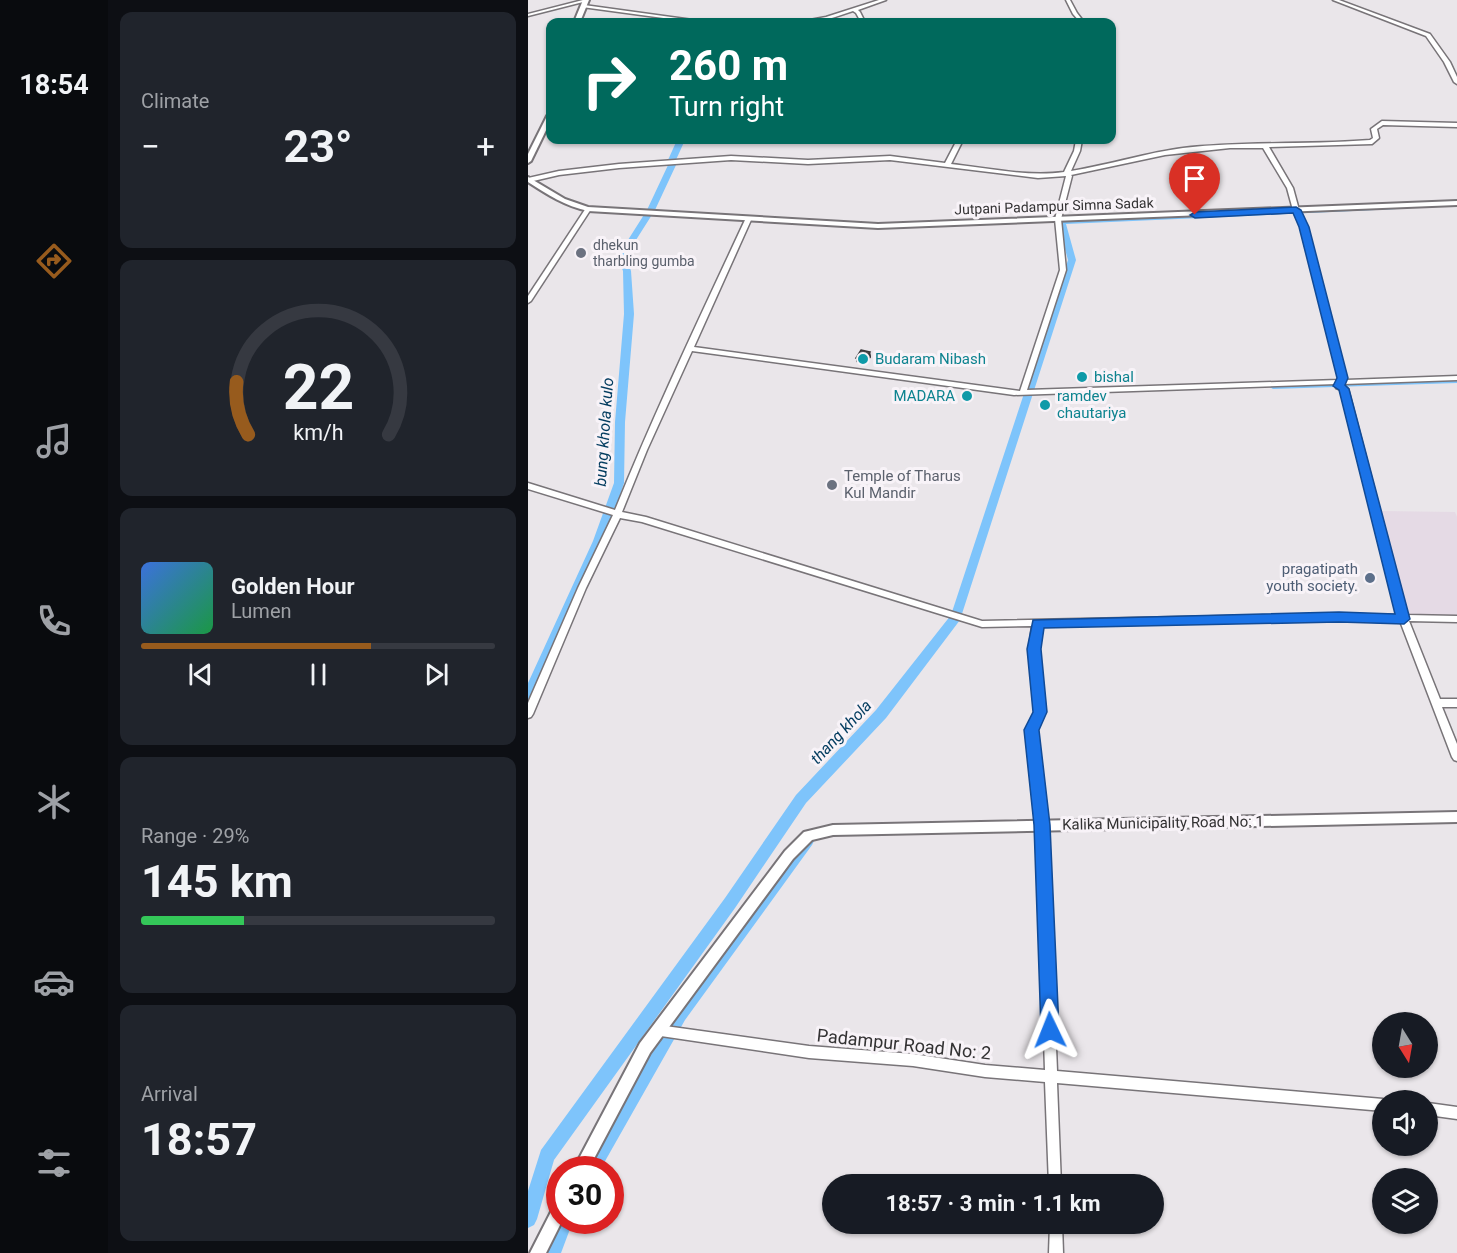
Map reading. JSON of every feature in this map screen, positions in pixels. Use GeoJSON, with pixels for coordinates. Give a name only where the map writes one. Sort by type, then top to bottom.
{"type":"FeatureCollection","features":[{"type":"Feature","properties":{"kind":"street"},"geometry":{"type":"LineString","coordinates":[[819,18],[884,0]]}},
{"type":"Feature","properties":{"kind":"street"},"geometry":{"type":"LineString","coordinates":[[1068,0],[1078,18]]}},
{"type":"Feature","properties":{"kind":"street"},"geometry":{"type":"LineString","coordinates":[[1335,0],[1428,35],[1457,82]]}},
{"type":"Feature","properties":{"kind":"street"},"geometry":{"type":"LineString","coordinates":[[579,18],[585,2]]}},
{"type":"Feature","properties":{"kind":"street"},"geometry":{"type":"LineString","coordinates":[[528,15],[585,2],[677,18]]}},
{"type":"Feature","properties":{"kind":"street"},"geometry":{"type":"LineString","coordinates":[[854,10],[861,18]]}},
{"type":"Feature","properties":{"kind":"street"},"geometry":{"type":"LineString","coordinates":[[528,179],[619,166],[731,158],[808,162],[890,158],[948,163],[1038,176],[1067,173],[1179,150],[1242,145],[1372,142],[1376,138],[1374,129],[1382,123],[1457,125]]}},
{"type":"Feature","properties":{"kind":"street"},"geometry":{"type":"LineString","coordinates":[[528,161],[546,124]]}},
{"type":"Feature","properties":{"kind":"street"},"geometry":{"type":"LineString","coordinates":[[948,163],[958,144]]}},
{"type":"Feature","properties":{"kind":"street"},"geometry":{"type":"LineString","coordinates":[[1023,392],[1063,270],[1058,219],[1067,184],[1067,173],[1078,144]]}},
{"type":"Feature","properties":{"kind":"street"},"geometry":{"type":"LineString","coordinates":[[1265,146],[1290,188],[1304,227],[1343,378],[1339,384]]}},
{"type":"Feature","properties":{"kind":"street","name":"Jutpani Padampur Simna Sadak"},"geometry":{"type":"LineString","coordinates":[[528,179],[548,195],[567,204],[588,209],[878,226],[1297,212],[1457,203]]}},
{"type":"Feature","properties":{"kind":"street"},"geometry":{"type":"LineString","coordinates":[[528,301],[588,209]]}},
{"type":"Feature","properties":{"kind":"street"},"geometry":{"type":"LineString","coordinates":[[528,714],[688,348],[748,220]]}},
{"type":"Feature","properties":{"kind":"street"},"geometry":{"type":"LineString","coordinates":[[688,348],[995,391],[1023,392],[1213,384],[1339,384],[1457,378]]}},
{"type":"Feature","properties":{"kind":"street"},"geometry":{"type":"LineString","coordinates":[[1339,384],[1344,389],[1359,443],[1404,619],[1457,757]]}},
{"type":"Feature","properties":{"kind":"street"},"geometry":{"type":"LineString","coordinates":[[528,486],[982,624],[1339,617],[1457,619]]}},
{"type":"Feature","properties":{"kind":"street"},"geometry":{"type":"LineString","coordinates":[[1037,623],[1034,649],[1040,712],[1032,730],[1042,825],[1055,1174]]}},
{"type":"Feature","properties":{"kind":"street"},"geometry":{"type":"LineString","coordinates":[[1436,703],[1457,703]]}},
{"type":"Feature","properties":{"kind":"street","name":"Kalika Municipality Road No: 1"},"geometry":{"type":"LineString","coordinates":[[587,1156],[645,1048],[666,1032],[789,855],[808,836],[833,830],[1457,817]]}},
{"type":"Feature","properties":{"kind":"street","name":"Padampur Road No: 2"},"geometry":{"type":"LineString","coordinates":[[666,1032],[809,1052],[912,1060],[985,1071],[1372,1104]]}},
{"type":"Feature","properties":{"kind":"street"},"geometry":{"type":"LineString","coordinates":[[1438,1110],[1457,1113]]}},
{"type":"Feature","properties":{"kind":"street"},"geometry":{"type":"LineString","coordinates":[[538,1253],[548,1234]]}},
{"type":"Feature","properties":{"kind":"street"},"geometry":{"type":"LineString","coordinates":[[1056,1234],[1056,1253]]}},
{"type":"Feature","properties":{"kind":"shaded area"},"geometry":{"type":"Polygon","coordinates":[[[1381,511],[1455,512],[1457,517],[1457,619],[1404,619],[1381,511]]]}},
{"type":"Feature","properties":{"kind":"building"},"geometry":{"type":"Polygon","coordinates":[[[861,350],[870,352],[865,360],[856,358],[861,350]]]}},
{"type":"Feature","properties":{"kind":"waterway","name":"bung khola kulo"},"geometry":{"type":"LineString","coordinates":[[672,160],[679,144]]}},
{"type":"Feature","properties":{"kind":"waterway","name":"bung khola kulo"},"geometry":{"type":"LineString","coordinates":[[528,697],[599,541],[619,483],[620,422],[629,314],[627,271],[623,260],[625,251],[651,210],[672,165]]}},
{"type":"Feature","properties":{"kind":"waterway"},"geometry":{"type":"LineString","coordinates":[[1062,222],[1394,207]]}},
{"type":"Feature","properties":{"kind":"waterway","name":"thang khola"},"geometry":{"type":"LineString","coordinates":[[528,1219],[547,1156],[612,1064],[730,903],[801,799],[881,714],[956,617],[1072,260],[1061,220]]}},
{"type":"Feature","properties":{"kind":"waterway"},"geometry":{"type":"LineString","coordinates":[[1273,386],[1457,380]]}},
{"type":"Feature","properties":{"kind":"waterway"},"geometry":{"type":"LineString","coordinates":[[599,1156],[680,1015],[807,841]]}},
{"type":"Feature","properties":{"kind":"waterway"},"geometry":{"type":"LineString","coordinates":[[552,1253],[559,1234]]}},
{"type":"Feature","properties":{"kind":"place","name":"dhekun tharbling gumba"},"geometry":{"type":"Point","coordinates":[581,253]}},
{"type":"Feature","properties":{"kind":"place","name":"Budaram Nibash"},"geometry":{"type":"Point","coordinates":[863,359]}},
{"type":"Feature","properties":{"kind":"place","name":"bishal"},"geometry":{"type":"Point","coordinates":[1082,377]}},
{"type":"Feature","properties":{"kind":"place","name":"MADARA"},"geometry":{"type":"Point","coordinates":[967,396]}},
{"type":"Feature","properties":{"kind":"place","name":"ramdev chautariya"},"geometry":{"type":"Point","coordinates":[1045,405]}},
{"type":"Feature","properties":{"kind":"place","name":"Temple of Tharus Kul Mandir"},"geometry":{"type":"Point","coordinates":[832,485]}},
{"type":"Feature","properties":{"kind":"place","name":"pragatipath youth society."},"geometry":{"type":"Point","coordinates":[1370,578]}},
{"type":"Feature","properties":{"kind":"route"},"geometry":{"type":"LineString","coordinates":[[1050,1030],[1042,825],[1032,730],[1040,712],[1034,649],[1037,623],[1339,617],[1404,619],[1344,389],[1339,386],[1343,378],[1304,227],[1296,210],[1195,215]]}}]}
